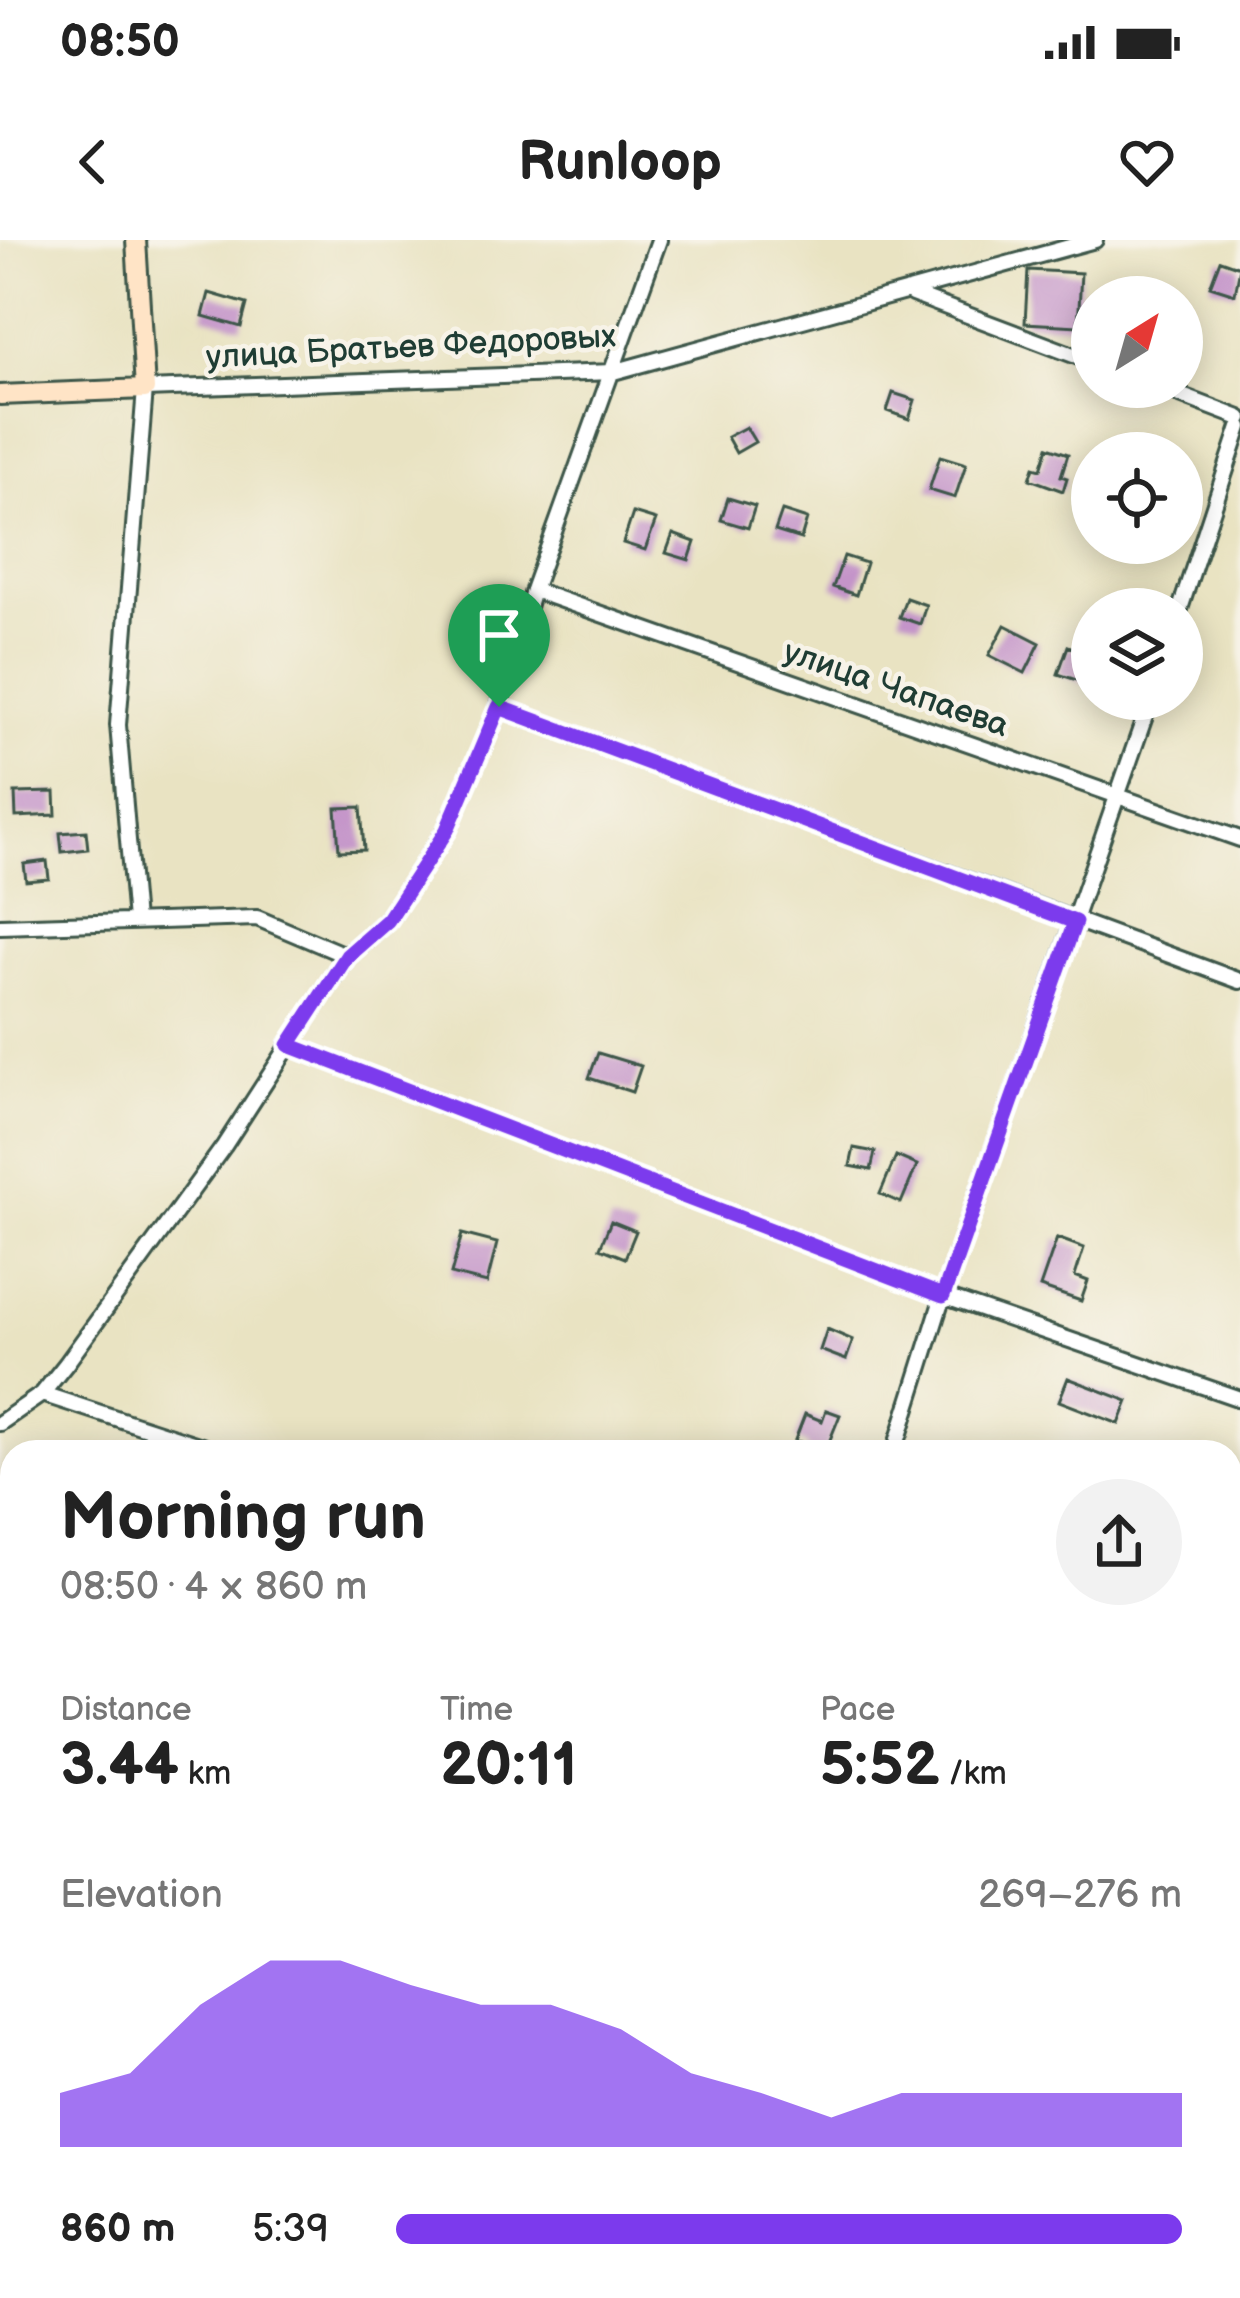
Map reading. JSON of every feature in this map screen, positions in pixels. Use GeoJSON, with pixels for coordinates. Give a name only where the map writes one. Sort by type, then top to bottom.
{"type":"FeatureCollection","features":[{"type":"Feature","properties":{"kind":"main road"},"geometry":{"type":"LineString","coordinates":[[136,240],[145,389]]}},
{"type":"Feature","properties":{"kind":"main road","name":"улица Братьев Федоровых"},"geometry":{"type":"LineString","coordinates":[[0,395],[145,389]]}},
{"type":"Feature","properties":{"kind":"street"},"geometry":{"type":"LineString","coordinates":[[0,1423],[43,1394],[224,1146],[347,956],[388,920],[447,830],[499,707],[533,590],[659,240]]}},
{"type":"Feature","properties":{"kind":"street","name":"улица Братьев Федоровых"},"geometry":{"type":"LineString","coordinates":[[145,389],[613,372],[1095,240]]}},
{"type":"Feature","properties":{"kind":"street"},"geometry":{"type":"LineString","coordinates":[[911,293],[1071,354]]}},
{"type":"Feature","properties":{"kind":"street"},"geometry":{"type":"LineString","coordinates":[[135,921],[118,725],[145,389]]}},
{"type":"Feature","properties":{"kind":"street"},"geometry":{"type":"LineString","coordinates":[[1203,404],[1240,418]]}},
{"type":"Feature","properties":{"kind":"street"},"geometry":{"type":"LineString","coordinates":[[1187,588],[1240,428]]}},
{"type":"Feature","properties":{"kind":"street","name":"улица Чапаева"},"geometry":{"type":"LineString","coordinates":[[533,590],[1240,839]]}},
{"type":"Feature","properties":{"kind":"street"},"geometry":{"type":"LineString","coordinates":[[499,707],[1240,980]]}},
{"type":"Feature","properties":{"kind":"street"},"geometry":{"type":"LineString","coordinates":[[897,1440],[1143,720]]}},
{"type":"Feature","properties":{"kind":"street"},"geometry":{"type":"LineString","coordinates":[[0,926],[257,918],[347,956]]}},
{"type":"Feature","properties":{"kind":"street"},"geometry":{"type":"LineString","coordinates":[[289,1045],[943,1296],[1240,1399]]}},
{"type":"Feature","properties":{"kind":"street"},"geometry":{"type":"LineString","coordinates":[[43,1394],[183,1440]]}},
{"type":"Feature","properties":{"kind":"building"},"geometry":{"type":"Polygon","coordinates":[[[1220,260],[1240,267],[1235,294],[1210,286],[1220,260]]]}},
{"type":"Feature","properties":{"kind":"building"},"geometry":{"type":"Polygon","coordinates":[[[1028,270],[1081,273],[1071,276],[1071,326],[1025,323],[1028,270]]]}},
{"type":"Feature","properties":{"kind":"building"},"geometry":{"type":"Polygon","coordinates":[[[209,293],[247,304],[241,327],[203,316],[209,293]]]}},
{"type":"Feature","properties":{"kind":"building"},"geometry":{"type":"Polygon","coordinates":[[[893,393],[915,400],[909,419],[887,411],[893,393]]]}},
{"type":"Feature","properties":{"kind":"building"},"geometry":{"type":"Polygon","coordinates":[[[746,427],[755,442],[736,453],[727,437],[746,427]]]}},
{"type":"Feature","properties":{"kind":"building"},"geometry":{"type":"Polygon","coordinates":[[[1048,447],[1068,454],[1061,476],[1067,478],[1063,491],[1030,479],[1034,467],[1041,469],[1048,447]]]}},
{"type":"Feature","properties":{"kind":"building"},"geometry":{"type":"Polygon","coordinates":[[[940,456],[966,464],[955,498],[929,490],[940,456]]]}},
{"type":"Feature","properties":{"kind":"building"},"geometry":{"type":"Polygon","coordinates":[[[728,498],[755,506],[748,528],[721,520],[728,498]]]}},
{"type":"Feature","properties":{"kind":"building"},"geometry":{"type":"Polygon","coordinates":[[[782,511],[807,519],[801,539],[775,531],[782,511]]]}},
{"type":"Feature","properties":{"kind":"building"},"geometry":{"type":"Polygon","coordinates":[[[633,513],[656,520],[645,550],[623,543],[633,513]]]}},
{"type":"Feature","properties":{"kind":"building"},"geometry":{"type":"Polygon","coordinates":[[[673,534],[695,542],[689,560],[666,553],[673,534]]]}},
{"type":"Feature","properties":{"kind":"building"},"geometry":{"type":"Polygon","coordinates":[[[844,556],[866,563],[856,595],[833,587],[844,556]]]}},
{"type":"Feature","properties":{"kind":"building"},"geometry":{"type":"Polygon","coordinates":[[[906,598],[926,605],[920,624],[899,617],[906,598]]]}},
{"type":"Feature","properties":{"kind":"building"},"geometry":{"type":"Polygon","coordinates":[[[1005,625],[1040,643],[1025,673],[989,655],[1005,625]]]}},
{"type":"Feature","properties":{"kind":"building"},"geometry":{"type":"Polygon","coordinates":[[[1068,646],[1071,647],[1071,678],[1058,674],[1068,646]]]}},
{"type":"Feature","properties":{"kind":"building"},"geometry":{"type":"Polygon","coordinates":[[[55,792],[56,815],[16,817],[15,793],[55,792]]]}},
{"type":"Feature","properties":{"kind":"building"},"geometry":{"type":"Polygon","coordinates":[[[361,807],[364,850],[339,851],[336,808],[361,807]]]}},
{"type":"Feature","properties":{"kind":"building"},"geometry":{"type":"Polygon","coordinates":[[[86,831],[88,849],[62,852],[60,833],[86,831]]]}},
{"type":"Feature","properties":{"kind":"building"},"geometry":{"type":"Polygon","coordinates":[[[47,861],[49,879],[26,881],[24,864],[47,861]]]}},
{"type":"Feature","properties":{"kind":"building"},"geometry":{"type":"Polygon","coordinates":[[[598,1053],[641,1066],[632,1092],[589,1078],[598,1053]]]}},
{"type":"Feature","properties":{"kind":"building"},"geometry":{"type":"Polygon","coordinates":[[[854,1148],[875,1152],[871,1170],[850,1166],[854,1148]]]}},
{"type":"Feature","properties":{"kind":"building"},"geometry":{"type":"Polygon","coordinates":[[[896,1156],[917,1165],[901,1203],[880,1194],[896,1156]]]}},
{"type":"Feature","properties":{"kind":"building"},"geometry":{"type":"Polygon","coordinates":[[[611,1221],[636,1231],[625,1258],[600,1248],[611,1221]]]}},
{"type":"Feature","properties":{"kind":"building"},"geometry":{"type":"Polygon","coordinates":[[[462,1234],[497,1243],[487,1283],[451,1274],[462,1234]]]}},
{"type":"Feature","properties":{"kind":"building"},"geometry":{"type":"Polygon","coordinates":[[[1057,1238],[1084,1248],[1075,1276],[1088,1281],[1081,1301],[1040,1287],[1057,1238]]]}},
{"type":"Feature","properties":{"kind":"building"},"geometry":{"type":"Polygon","coordinates":[[[827,1329],[853,1340],[846,1360],[820,1350],[827,1329]]]}},
{"type":"Feature","properties":{"kind":"building"},"geometry":{"type":"Polygon","coordinates":[[[1068,1378],[1128,1401],[1119,1424],[1059,1401],[1068,1378]]]}},
{"type":"Feature","properties":{"kind":"building"},"geometry":{"type":"Polygon","coordinates":[[[826,1410],[840,1415],[830,1440],[795,1440],[805,1414],[822,1421],[826,1410]]]}},
{"type":"Feature","properties":{"kind":"route"},"geometry":{"type":"LineString","coordinates":[[499,707],[1075,922],[943,1296],[289,1045],[347,956],[388,920],[447,830],[499,707]]}}]}
